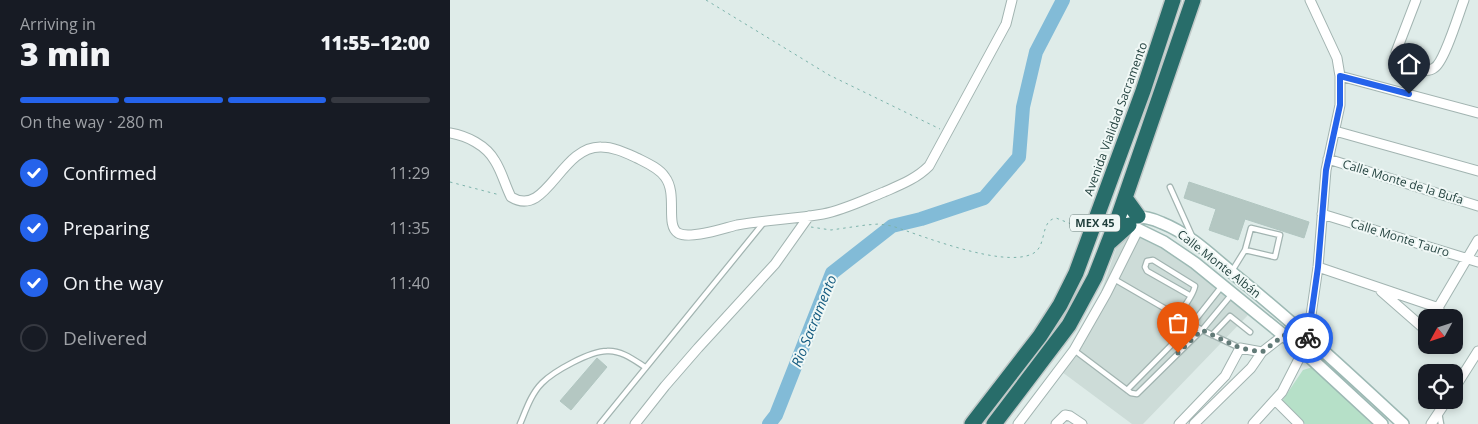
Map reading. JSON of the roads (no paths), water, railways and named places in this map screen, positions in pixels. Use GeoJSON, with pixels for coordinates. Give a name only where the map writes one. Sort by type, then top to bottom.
{"type":"FeatureCollection","features":[{"type":"Feature","properties":{"kind":"highway","name":"Avenida Vialidad Sacramento"},"geometry":{"type":"LineString","coordinates":[[972,424],[1029,351],[1051,320],[1069,289],[1083,258],[1174,0]]}},
{"type":"Feature","properties":{"kind":"highway","name":"MEX 45"},"geometry":{"type":"LineString","coordinates":[[994,424],[1069,325],[1088,292],[1108,246],[1131,222],[1125,198],[1193,0]]}},
{"type":"Feature","properties":{"kind":"highway"},"geometry":{"type":"LineString","coordinates":[[1108,186],[1111,203],[1131,222]]}},
{"type":"Feature","properties":{"kind":"highway"},"geometry":{"type":"LineString","coordinates":[[1083,258],[1108,224],[1131,222]]}},
{"type":"Feature","properties":{"kind":"main road","name":"Calle Monte Albán"},"geometry":{"type":"LineString","coordinates":[[1131,222],[1163,223],[1195,242],[1308,336],[1403,424]]}},
{"type":"Feature","properties":{"kind":"main road","name":"Calle Monte Albán"},"geometry":{"type":"LineString","coordinates":[[1131,222],[1173,247],[1223,285],[1304,351],[1382,424]]}},
{"type":"Feature","properties":{"kind":"street"},"geometry":{"type":"LineString","coordinates":[[450,133],[460,134],[478,143],[486,150],[494,159],[511,197],[525,202],[539,196],[579,153],[588,148],[603,147],[619,150],[649,164],[665,177],[672,194],[672,225],[675,231],[681,235],[700,234],[766,220],[825,214],[911,180],[929,166],[1006,24],[1012,0]]}},
{"type":"Feature","properties":{"kind":"street"},"geometry":{"type":"LineString","coordinates":[[1253,424],[1282,392],[1304,351],[1318,267],[1328,159],[1340,105],[1340,76],[1334,50],[1310,0]]}},
{"type":"Feature","properties":{"kind":"street"},"geometry":{"type":"LineString","coordinates":[[1416,0],[1396,52],[1401,63],[1424,71],[1432,70],[1441,62],[1464,0]]}},
{"type":"Feature","properties":{"kind":"street"},"geometry":{"type":"LineString","coordinates":[[1340,76],[1478,113]]}},
{"type":"Feature","properties":{"kind":"street"},"geometry":{"type":"LineString","coordinates":[[1335,131],[1478,171]]}},
{"type":"Feature","properties":{"kind":"street","name":"Calle Monte de la Bufa"},"geometry":{"type":"LineString","coordinates":[[1328,159],[1478,206]]}},
{"type":"Feature","properties":{"kind":"street","name":"Calle Monte Tauro"},"geometry":{"type":"LineString","coordinates":[[1322,214],[1478,262]]}},
{"type":"Feature","properties":{"kind":"street"},"geometry":{"type":"LineString","coordinates":[[636,424],[664,386],[774,264],[809,216]]}},
{"type":"Feature","properties":{"kind":"street"},"geometry":{"type":"LineString","coordinates":[[1018,424],[1074,350],[1114,279],[1131,222]]}},
{"type":"Feature","properties":{"kind":"street"},"geometry":{"type":"LineString","coordinates":[[1318,267],[1439,308],[1478,240]]}},
{"type":"Feature","properties":{"kind":"street"},"geometry":{"type":"LineString","coordinates":[[1378,288],[1418,323]]}},
{"type":"Feature","properties":{"kind":"street"},"geometry":{"type":"LineString","coordinates":[[1194,424],[1251,368],[1262,352],[1297,327]]}},
{"type":"Feature","properties":{"kind":"street"},"geometry":{"type":"LineString","coordinates":[[1178,424],[1224,376],[1240,348],[1262,352]]}},
{"type":"Feature","properties":{"kind":"street"},"geometry":{"type":"LineString","coordinates":[[1463,379],[1474,367],[1478,351]]}},
{"type":"Feature","properties":{"kind":"street"},"geometry":{"type":"LineString","coordinates":[[1275,400],[1299,424]]}},
{"type":"Feature","properties":{"kind":"street"},"geometry":{"type":"LineString","coordinates":[[1431,424],[1441,409]]}},
{"type":"Feature","properties":{"kind":"street"},"geometry":{"type":"LineString","coordinates":[[1056,424],[1065,415],[1082,424]]}},
{"type":"Feature","properties":{"kind":"lane"},"geometry":{"type":"LineString","coordinates":[[1170,187],[1195,242]]}},
{"type":"Feature","properties":{"kind":"lane"},"geometry":{"type":"LineString","coordinates":[[600,424],[766,220]]}},
{"type":"Feature","properties":{"kind":"lane"},"geometry":{"type":"LineString","coordinates":[[1231,272],[1244,250],[1251,228],[1280,235],[1275,257],[1244,250]]}},
{"type":"Feature","properties":{"kind":"lane"},"geometry":{"type":"LineString","coordinates":[[1178,315],[1191,296],[1195,288],[1153,260],[1148,261],[1145,267],[1147,271],[1191,296]]}},
{"type":"Feature","properties":{"kind":"lane"},"geometry":{"type":"LineString","coordinates":[[1114,279],[1202,330],[1240,348]]}},
{"type":"Feature","properties":{"kind":"lane"},"geometry":{"type":"LineString","coordinates":[[1128,390],[1192,324],[1223,285]]}},
{"type":"Feature","properties":{"kind":"lane"},"geometry":{"type":"LineString","coordinates":[[1074,350],[1128,390],[1135,394],[1139,393],[1202,330],[1232,293]]}},
{"type":"Feature","properties":{"kind":"lane"},"geometry":{"type":"LineString","coordinates":[[1212,335],[1230,316],[1250,332]]}},
{"type":"Feature","properties":{"kind":"lane"},"geometry":{"type":"LineString","coordinates":[[1169,347],[1178,353]]}},
{"type":"Feature","properties":{"kind":"lane"},"geometry":{"type":"LineString","coordinates":[[520,424],[543,382],[562,369],[594,352],[606,350],[621,353],[646,366]]}},
{"type":"Feature","properties":{"kind":"lane"},"geometry":{"type":"LineString","coordinates":[[1439,412],[1442,424]]}},
{"type":"Feature","properties":{"kind":"waterway","name":"Rio Sacramento"},"geometry":{"type":"LineString","coordinates":[[769,424],[776,415],[832,273],[892,226],[921,219],[984,198],[1019,157],[1023,107],[1036,52],[1063,0]]}}]}
